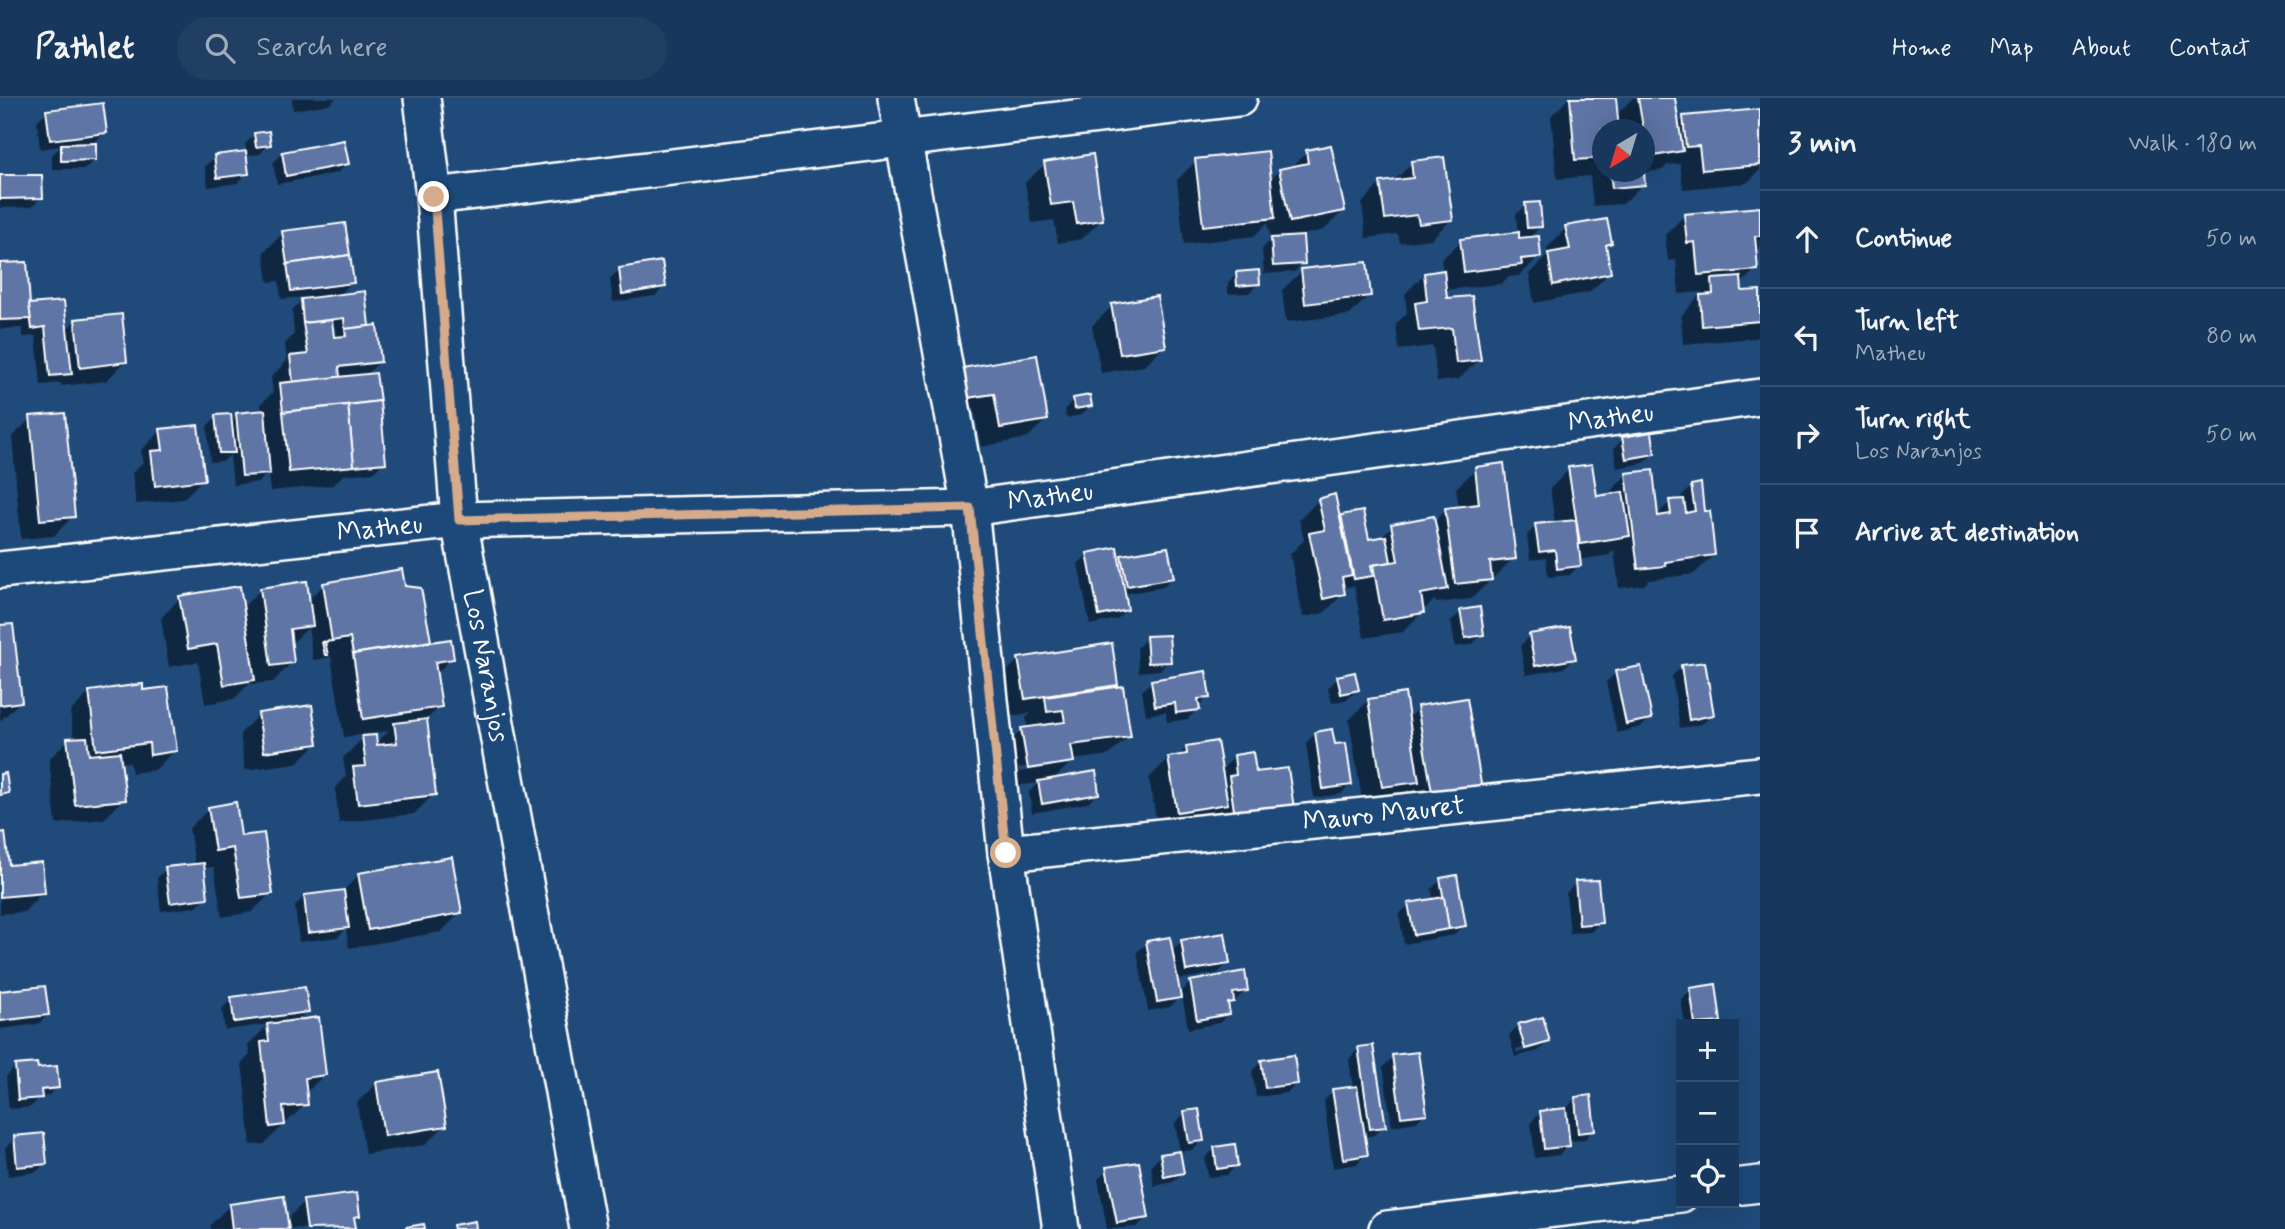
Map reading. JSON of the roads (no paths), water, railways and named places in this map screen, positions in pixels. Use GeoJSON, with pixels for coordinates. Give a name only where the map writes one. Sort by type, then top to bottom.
{"type":"FeatureCollection","features":[{"type":"Feature","properties":{"kind":"street","name":"Los Naranjos"},"geometry":{"type":"LineString","coordinates":[[422,98],[434,197],[459,520],[589,1229]]}},
{"type":"Feature","properties":{"kind":"street"},"geometry":{"type":"LineString","coordinates":[[896,98],[970,508],[1006,853],[1061,1229]]}},
{"type":"Feature","properties":{"kind":"street"},"geometry":{"type":"LineString","coordinates":[[434,197],[1239,98]]}},
{"type":"Feature","properties":{"kind":"street","name":"Matheu"},"geometry":{"type":"LineString","coordinates":[[0,570],[459,520],[970,508],[1760,397]]}},
{"type":"Feature","properties":{"kind":"street","name":"Mauro Mauret"},"geometry":{"type":"LineString","coordinates":[[1006,853],[1760,775]]}},
{"type":"Feature","properties":{"kind":"street"},"geometry":{"type":"LineString","coordinates":[[1739,1186],[1760,1184]]}},
{"type":"Feature","properties":{"kind":"street"},"geometry":{"type":"LineString","coordinates":[[1387,1229],[1676,1195]]}}]}
